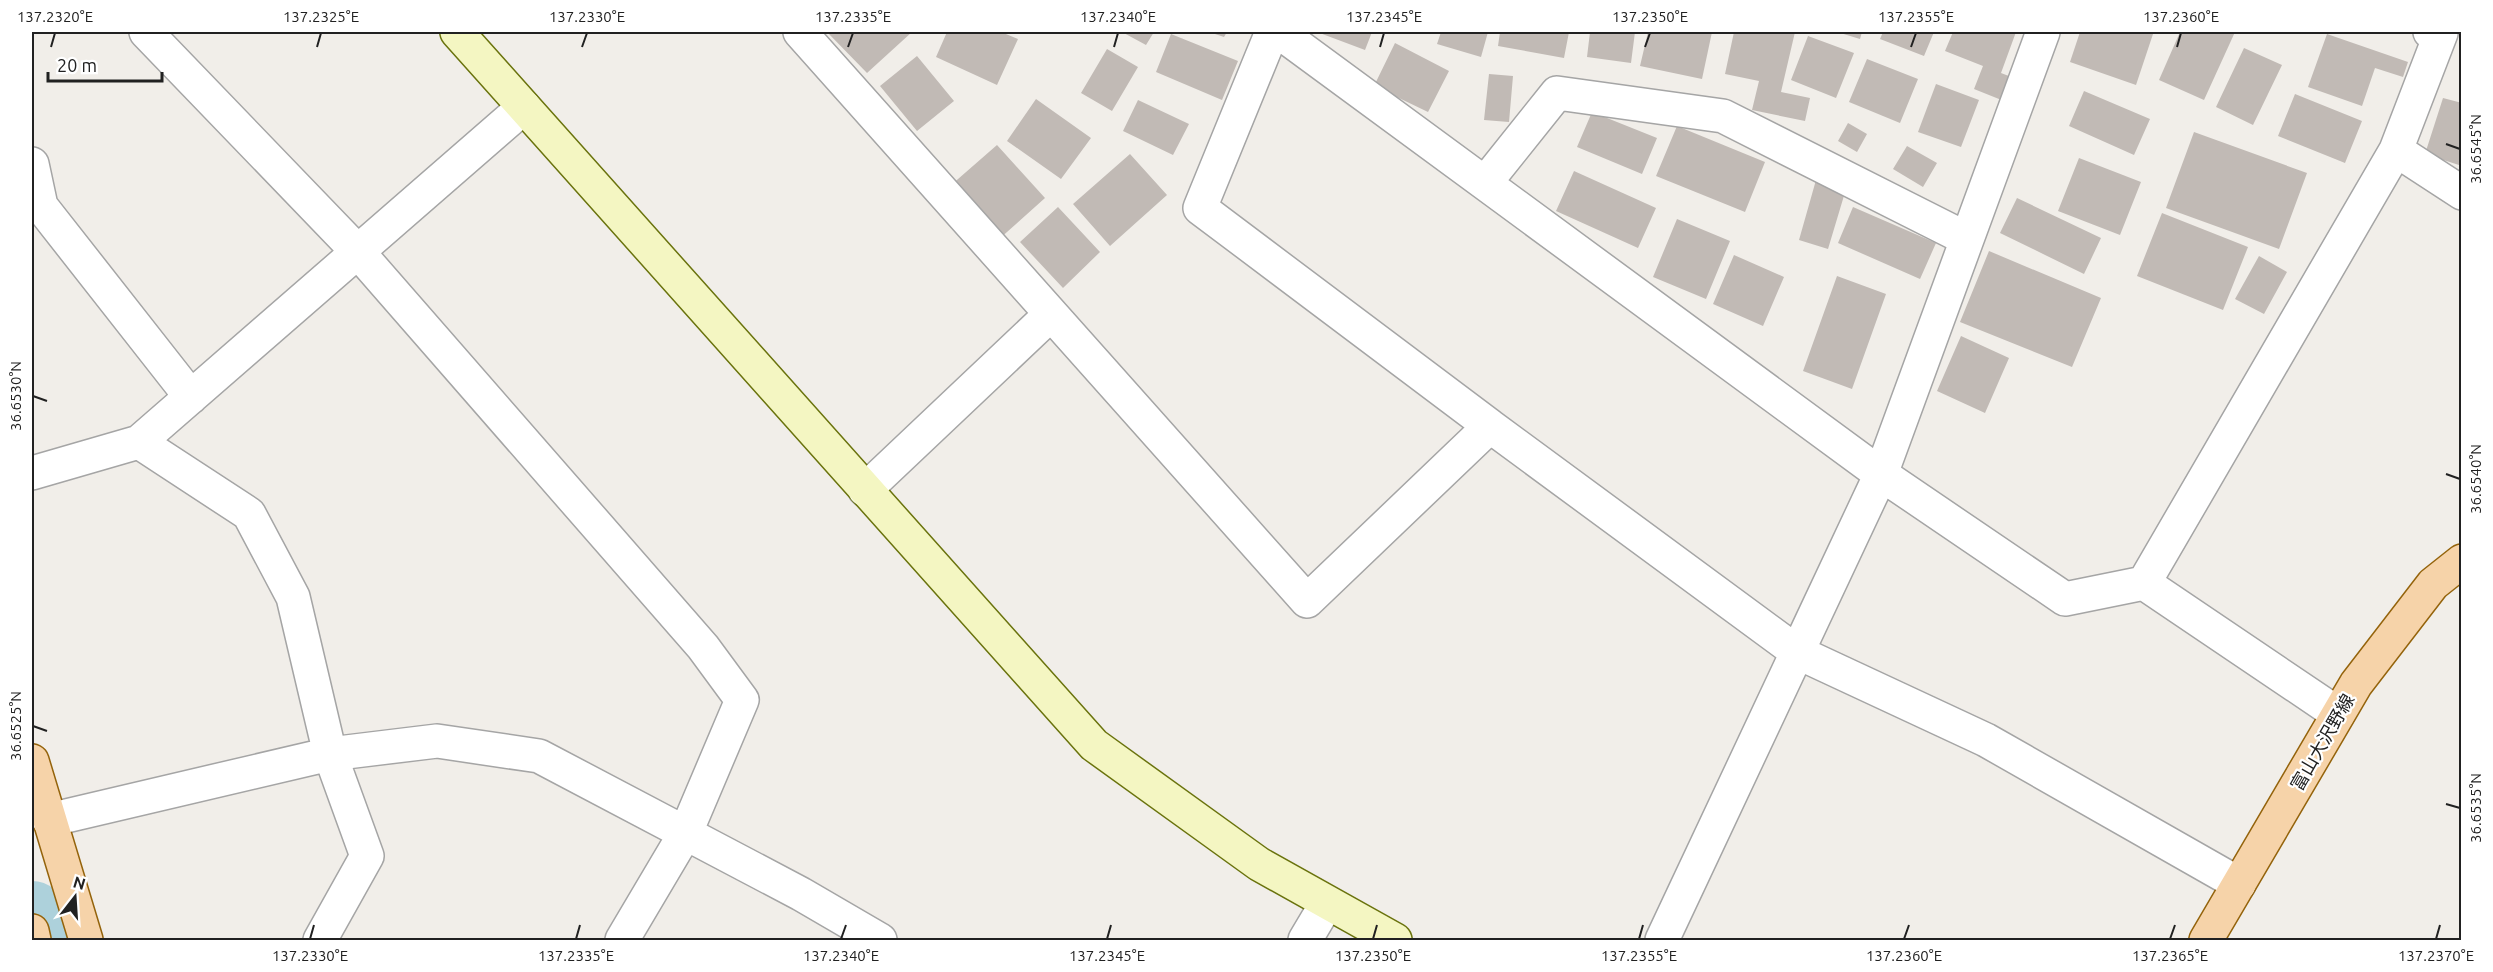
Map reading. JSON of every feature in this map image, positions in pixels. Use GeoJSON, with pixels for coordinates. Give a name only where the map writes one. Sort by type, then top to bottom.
{"type":"FeatureCollection","features":[{"type":"Feature","properties":{"kind":"main road","name":"富山大沢野線"},"geometry":{"type":"LineString","coordinates":[[2206,940],[2356,684],[2433,584],[2462,561]]}},
{"type":"Feature","properties":{"kind":"main road"},"geometry":{"type":"LineString","coordinates":[[32,761],[81,926]]}},
{"type":"Feature","properties":{"kind":"main road"},"geometry":{"type":"LineString","coordinates":[[32,931],[34,940]]}},
{"type":"Feature","properties":{"kind":"street"},"geometry":{"type":"LineString","coordinates":[[146,32],[358,252],[703,646],[742,700],[686,832],[622,940]]}},
{"type":"Feature","properties":{"kind":"street"},"geometry":{"type":"LineString","coordinates":[[457,32],[1094,745],[1259,864],[1395,940]]}},
{"type":"Feature","properties":{"kind":"street"},"geometry":{"type":"LineString","coordinates":[[800,32],[1307,601],[1490,426]]}},
{"type":"Feature","properties":{"kind":"street"},"geometry":{"type":"LineString","coordinates":[[1272,32],[1200,207],[1490,426],[1797,652],[1986,740],[2239,884]]}},
{"type":"Feature","properties":{"kind":"street"},"geometry":{"type":"LineString","coordinates":[[1279,32],[1881,474],[2065,599],[2144,583],[2338,714]]}},
{"type":"Feature","properties":{"kind":"street"},"geometry":{"type":"LineString","coordinates":[[1662,940],[1881,474],[2043,32]]}},
{"type":"Feature","properties":{"kind":"street"},"geometry":{"type":"LineString","coordinates":[[2144,583],[2396,150],[2441,33],[2430,32]]}},
{"type":"Feature","properties":{"kind":"street"},"geometry":{"type":"LineString","coordinates":[[1485,183],[1557,93],[1723,116],[1967,239]]}},
{"type":"Feature","properties":{"kind":"street"},"geometry":{"type":"LineString","coordinates":[[32,473],[139,442],[524,107]]}},
{"type":"Feature","properties":{"kind":"street"},"geometry":{"type":"LineString","coordinates":[[2396,150],[2462,193]]}},
{"type":"Feature","properties":{"kind":"street"},"geometry":{"type":"LineString","coordinates":[[32,164],[41,206],[191,397]]}},
{"type":"Feature","properties":{"kind":"street"},"geometry":{"type":"LineString","coordinates":[[865,490],[1051,314]]}},
{"type":"Feature","properties":{"kind":"street"},"geometry":{"type":"LineString","coordinates":[[139,442],[249,514],[293,597],[330,754],[367,856],[320,940]]}},
{"type":"Feature","properties":{"kind":"street"},"geometry":{"type":"LineString","coordinates":[[49,820],[330,754],[437,741],[539,756],[801,894],[880,940]]}},
{"type":"Feature","properties":{"kind":"street"},"geometry":{"type":"LineString","coordinates":[[1305,940],[1327,903]]}},
{"type":"Feature","properties":{"kind":"building"},"geometry":{"type":"Polygon","coordinates":[[[827,32],[912,32],[867,73],[827,32]]]}},
{"type":"Feature","properties":{"kind":"building"},"geometry":{"type":"Polygon","coordinates":[[[947,32],[1001,32],[1018,39],[997,85],[936,57],[947,32]]]}},
{"type":"Feature","properties":{"kind":"building"},"geometry":{"type":"Polygon","coordinates":[[[1122,32],[1154,32],[1146,45],[1122,32]]]}},
{"type":"Feature","properties":{"kind":"building"},"geometry":{"type":"Polygon","coordinates":[[[1209,32],[1227,32],[1224,37],[1209,32]]]}},
{"type":"Feature","properties":{"kind":"building"},"geometry":{"type":"Polygon","coordinates":[[[1317,32],[1372,32],[1365,50],[1317,32]]]}},
{"type":"Feature","properties":{"kind":"building"},"geometry":{"type":"Polygon","coordinates":[[[1441,32],[1488,32],[1481,57],[1437,44],[1441,32]]]}},
{"type":"Feature","properties":{"kind":"building"},"geometry":{"type":"Polygon","coordinates":[[[1500,32],[1569,32],[1564,58],[1498,46],[1500,32]]]}},
{"type":"Feature","properties":{"kind":"building"},"geometry":{"type":"Polygon","coordinates":[[[1590,32],[1635,32],[1631,63],[1587,57],[1590,32]]]}},
{"type":"Feature","properties":{"kind":"building"},"geometry":{"type":"Polygon","coordinates":[[[1648,32],[1712,32],[1702,79],[1640,66],[1648,32]]]}},
{"type":"Feature","properties":{"kind":"building"},"geometry":{"type":"Polygon","coordinates":[[[1734,32],[1795,32],[1781,92],[1810,98],[1805,121],[1752,110],[1759,81],[1725,74],[1734,32]]]}},
{"type":"Feature","properties":{"kind":"building"},"geometry":{"type":"Polygon","coordinates":[[[1837,32],[1862,32],[1860,39],[1837,32]]]}},
{"type":"Feature","properties":{"kind":"building"},"geometry":{"type":"Polygon","coordinates":[[[1883,32],[1934,32],[1924,56],[1880,39],[1883,32]]]}},
{"type":"Feature","properties":{"kind":"building"},"geometry":{"type":"Polygon","coordinates":[[[1953,32],[2016,32],[2001,73],[2014,78],[2004,101],[1974,89],[1983,66],[1945,51],[1953,32]]]}},
{"type":"Feature","properties":{"kind":"building"},"geometry":{"type":"Polygon","coordinates":[[[2080,32],[2147,32],[2153,34],[2136,85],[2070,62],[2080,32]]]}},
{"type":"Feature","properties":{"kind":"building"},"geometry":{"type":"Polygon","coordinates":[[[2180,32],[2235,32],[2204,100],[2159,80],[2180,32]]]}},
{"type":"Feature","properties":{"kind":"building"},"geometry":{"type":"Polygon","coordinates":[[[1171,34],[1238,61],[1222,100],[1156,72],[1171,34]]]}},
{"type":"Feature","properties":{"kind":"building"},"geometry":{"type":"Polygon","coordinates":[[[2327,34],[2408,62],[2403,77],[2375,68],[2362,106],[2308,87],[2327,34]]]}},
{"type":"Feature","properties":{"kind":"building"},"geometry":{"type":"Polygon","coordinates":[[[1808,36],[1854,53],[1836,98],[1791,80],[1808,36]]]}},
{"type":"Feature","properties":{"kind":"building"},"geometry":{"type":"Polygon","coordinates":[[[1395,43],[1449,71],[1428,112],[1374,86],[1395,43]]]}},
{"type":"Feature","properties":{"kind":"building"},"geometry":{"type":"Polygon","coordinates":[[[2244,48],[2282,65],[2253,125],[2216,107],[2244,48]]]}},
{"type":"Feature","properties":{"kind":"building"},"geometry":{"type":"Polygon","coordinates":[[[1107,49],[1138,67],[1112,111],[1081,93],[1107,49]]]}},
{"type":"Feature","properties":{"kind":"building"},"geometry":{"type":"Polygon","coordinates":[[[917,56],[954,101],[917,131],[880,86],[917,56]]]}},
{"type":"Feature","properties":{"kind":"building"},"geometry":{"type":"Polygon","coordinates":[[[1867,59],[1918,79],[1900,123],[1849,102],[1867,59]]]}},
{"type":"Feature","properties":{"kind":"building"},"geometry":{"type":"Polygon","coordinates":[[[1489,74],[1513,76],[1509,122],[1484,120],[1489,74]]]}},
{"type":"Feature","properties":{"kind":"building"},"geometry":{"type":"Polygon","coordinates":[[[1936,84],[1979,100],[1961,147],[1918,132],[1936,84]]]}},
{"type":"Feature","properties":{"kind":"building"},"geometry":{"type":"Polygon","coordinates":[[[2084,91],[2150,119],[2134,155],[2069,126],[2084,91]]]}},
{"type":"Feature","properties":{"kind":"building"},"geometry":{"type":"Polygon","coordinates":[[[2295,94],[2362,121],[2345,163],[2278,136],[2295,94]]]}},
{"type":"Feature","properties":{"kind":"building"},"geometry":{"type":"Polygon","coordinates":[[[2443,98],[2462,103],[2462,166],[2425,154],[2443,98]]]}},
{"type":"Feature","properties":{"kind":"building"},"geometry":{"type":"Polygon","coordinates":[[[1036,99],[1091,138],[1061,179],[1007,141],[1036,99]]]}},
{"type":"Feature","properties":{"kind":"building"},"geometry":{"type":"Polygon","coordinates":[[[1138,100],[1189,124],[1173,155],[1123,131],[1138,100]]]}},
{"type":"Feature","properties":{"kind":"building"},"geometry":{"type":"Polygon","coordinates":[[[1592,112],[1657,138],[1642,174],[1577,147],[1592,112]]]}},
{"type":"Feature","properties":{"kind":"building"},"geometry":{"type":"Polygon","coordinates":[[[1848,123],[1867,134],[1857,152],[1838,141],[1848,123]]]}},
{"type":"Feature","properties":{"kind":"building"},"geometry":{"type":"Polygon","coordinates":[[[1677,126],[1765,162],[1745,212],[1656,176],[1677,126]]]}},
{"type":"Feature","properties":{"kind":"building"},"geometry":{"type":"Polygon","coordinates":[[[2194,132],[2307,173],[2279,249],[2166,208],[2194,132]]]}},
{"type":"Feature","properties":{"kind":"building"},"geometry":{"type":"Polygon","coordinates":[[[997,145],[1045,198],[998,240],[950,186],[997,145]]]}},
{"type":"Feature","properties":{"kind":"building"},"geometry":{"type":"Polygon","coordinates":[[[1907,146],[1937,163],[1923,187],[1893,169],[1907,146]]]}},
{"type":"Feature","properties":{"kind":"building"},"geometry":{"type":"Polygon","coordinates":[[[1130,154],[1167,195],[1110,246],[1073,204],[1130,154]]]}},
{"type":"Feature","properties":{"kind":"building"},"geometry":{"type":"Polygon","coordinates":[[[2079,158],[2141,182],[2120,235],[2058,211],[2079,158]]]}},
{"type":"Feature","properties":{"kind":"building"},"geometry":{"type":"Polygon","coordinates":[[[1574,171],[1656,208],[1638,248],[1556,211],[1574,171]]]}},
{"type":"Feature","properties":{"kind":"building"},"geometry":{"type":"Polygon","coordinates":[[[1816,180],[1846,189],[1828,249],[1799,240],[1816,180]]]}},
{"type":"Feature","properties":{"kind":"building"},"geometry":{"type":"Polygon","coordinates":[[[2017,198],[2101,238],[2084,274],[2000,233],[2017,198]]]}},
{"type":"Feature","properties":{"kind":"building"},"geometry":{"type":"Polygon","coordinates":[[[1058,207],[1100,252],[1063,288],[1020,242],[1058,207]]]}},
{"type":"Feature","properties":{"kind":"building"},"geometry":{"type":"Polygon","coordinates":[[[1853,207],[1936,243],[1920,279],[1838,243],[1853,207]]]}},
{"type":"Feature","properties":{"kind":"building"},"geometry":{"type":"Polygon","coordinates":[[[2162,213],[2248,247],[2223,310],[2137,276],[2162,213]]]}},
{"type":"Feature","properties":{"kind":"building"},"geometry":{"type":"Polygon","coordinates":[[[1677,219],[1730,241],[1706,299],[1653,277],[1677,219]]]}},
{"type":"Feature","properties":{"kind":"building"},"geometry":{"type":"Polygon","coordinates":[[[1989,251],[2101,298],[2072,367],[1960,322],[1989,251]]]}},
{"type":"Feature","properties":{"kind":"building"},"geometry":{"type":"Polygon","coordinates":[[[1734,255],[1784,277],[1763,326],[1713,304],[1734,255]]]}},
{"type":"Feature","properties":{"kind":"building"},"geometry":{"type":"Polygon","coordinates":[[[2259,256],[2287,272],[2264,314],[2235,299],[2259,256]]]}},
{"type":"Feature","properties":{"kind":"building"},"geometry":{"type":"Polygon","coordinates":[[[1837,276],[1886,294],[1852,389],[1803,371],[1837,276]]]}},
{"type":"Feature","properties":{"kind":"building"},"geometry":{"type":"Polygon","coordinates":[[[1961,336],[2009,358],[1985,413],[1937,391],[1961,336]]]}},
{"type":"Feature","properties":{"kind":"waterway"},"geometry":{"type":"LineString","coordinates":[[32,915],[59,940]]}}]}
